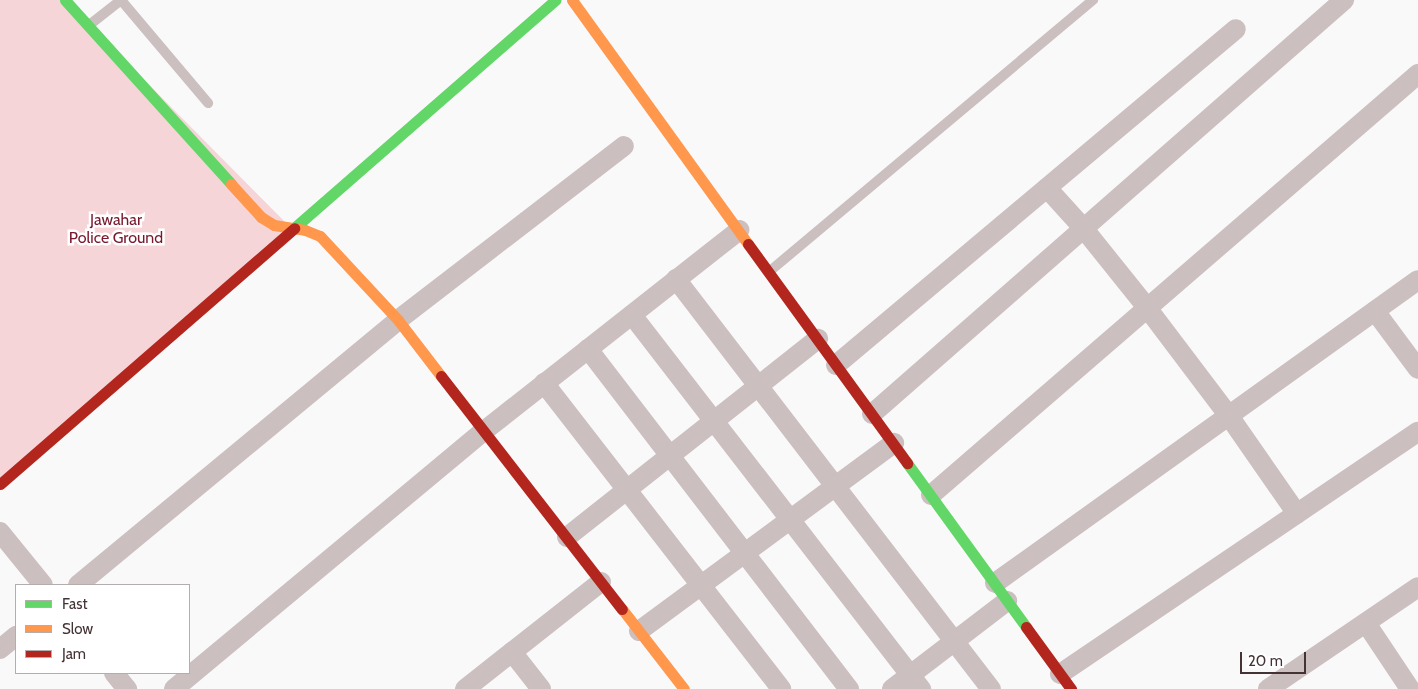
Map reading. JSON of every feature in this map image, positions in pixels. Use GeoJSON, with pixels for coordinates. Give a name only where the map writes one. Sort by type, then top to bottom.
{"type":"FeatureCollection","features":[{"type":"Feature","properties":{"kind":"street"},"geometry":{"type":"LineString","coordinates":[[65,0],[87,27],[261,217],[274,225],[305,230],[320,236],[398,320],[684,689]]}},
{"type":"Feature","properties":{"kind":"street"},"geometry":{"type":"LineString","coordinates":[[0,484],[555,0]]}},
{"type":"Feature","properties":{"kind":"street"},"geometry":{"type":"LineString","coordinates":[[572,0],[1066,682],[1297,514],[1418,432]]}},
{"type":"Feature","properties":{"kind":"street"},"geometry":{"type":"LineString","coordinates":[[872,414],[1344,0]]}},
{"type":"Feature","properties":{"kind":"street"},"geometry":{"type":"LineString","coordinates":[[836,365],[1236,29]]}},
{"type":"Feature","properties":{"kind":"street"},"geometry":{"type":"LineString","coordinates":[[931,495],[1418,74]]}},
{"type":"Feature","properties":{"kind":"street"},"geometry":{"type":"LineString","coordinates":[[79,584],[398,320],[624,146]]}},
{"type":"Feature","properties":{"kind":"street"},"geometry":{"type":"LineString","coordinates":[[1047,188],[1084,229],[1148,309],[1229,416],[1297,514]]}},
{"type":"Feature","properties":{"kind":"street"},"geometry":{"type":"LineString","coordinates":[[174,689],[484,431],[739,230]]}},
{"type":"Feature","properties":{"kind":"street"},"geometry":{"type":"LineString","coordinates":[[676,279],[991,689]]}},
{"type":"Feature","properties":{"kind":"street"},"geometry":{"type":"LineString","coordinates":[[995,583],[1418,280]]}},
{"type":"Feature","properties":{"kind":"street"},"geometry":{"type":"LineString","coordinates":[[1375,311],[1415,360]]}},
{"type":"Feature","properties":{"kind":"street"},"geometry":{"type":"LineString","coordinates":[[632,315],[915,682]]}},
{"type":"Feature","properties":{"kind":"street"},"geometry":{"type":"LineString","coordinates":[[567,537],[818,338]]}},
{"type":"Feature","properties":{"kind":"street"},"geometry":{"type":"LineString","coordinates":[[588,349],[849,689]]}},
{"type":"Feature","properties":{"kind":"street"},"geometry":{"type":"LineString","coordinates":[[544,383],[780,689]]}},
{"type":"Feature","properties":{"kind":"street"},"geometry":{"type":"LineString","coordinates":[[640,631],[894,443]]}},
{"type":"Feature","properties":{"kind":"street"},"geometry":{"type":"LineString","coordinates":[[0,532],[42,584]]}},
{"type":"Feature","properties":{"kind":"street"},"geometry":{"type":"LineString","coordinates":[[465,689],[601,582]]}},
{"type":"Feature","properties":{"kind":"street"},"geometry":{"type":"LineString","coordinates":[[1268,689],[1418,587]]}},
{"type":"Feature","properties":{"kind":"street"},"geometry":{"type":"LineString","coordinates":[[892,689],[915,682],[955,641],[1008,601]]}},
{"type":"Feature","properties":{"kind":"street"},"geometry":{"type":"LineString","coordinates":[[1366,623],[1410,689]]}},
{"type":"Feature","properties":{"kind":"street"},"geometry":{"type":"LineString","coordinates":[[0,649],[15,637]]}},
{"type":"Feature","properties":{"kind":"street"},"geometry":{"type":"LineString","coordinates":[[512,652],[541,689]]}},
{"type":"Feature","properties":{"kind":"street"},"geometry":{"type":"LineString","coordinates":[[115,674],[127,689]]}},
{"type":"Feature","properties":{"kind":"lane"},"geometry":{"type":"LineString","coordinates":[[87,27],[121,0],[208,103]]}},
{"type":"Feature","properties":{"kind":"lane"},"geometry":{"type":"LineString","coordinates":[[769,272],[1092,0]]}},
{"type":"Feature","properties":{"kind":"green space","name":"Jawahar Police Ground"},"geometry":{"type":"Polygon","coordinates":[[[0,0],[65,0],[292,229],[0,484],[0,0]]]}},
{"type":"Feature","properties":{"kind":"traffic: fast"},"geometry":{"type":"LineString","coordinates":[[65,0],[231,184]]}},
{"type":"Feature","properties":{"kind":"traffic: fast"},"geometry":{"type":"LineString","coordinates":[[294,228],[555,0]]}},
{"type":"Feature","properties":{"kind":"traffic: fast"},"geometry":{"type":"LineString","coordinates":[[907,463],[1026,627]]}},
{"type":"Feature","properties":{"kind":"traffic: slow"},"geometry":{"type":"LineString","coordinates":[[572,0],[748,244]]}},
{"type":"Feature","properties":{"kind":"traffic: slow"},"geometry":{"type":"LineString","coordinates":[[231,184],[261,217],[274,225],[305,230],[320,236],[398,320],[441,376]]}},
{"type":"Feature","properties":{"kind":"traffic: slow"},"geometry":{"type":"LineString","coordinates":[[622,609],[684,689]]}},
{"type":"Feature","properties":{"kind":"traffic: jam"},"geometry":{"type":"LineString","coordinates":[[0,484],[294,228]]}},
{"type":"Feature","properties":{"kind":"traffic: jam"},"geometry":{"type":"LineString","coordinates":[[748,244],[907,463]]}},
{"type":"Feature","properties":{"kind":"traffic: jam"},"geometry":{"type":"LineString","coordinates":[[441,376],[622,609]]}},
{"type":"Feature","properties":{"kind":"traffic: jam"},"geometry":{"type":"LineString","coordinates":[[1026,627],[1071,689]]}}]}
